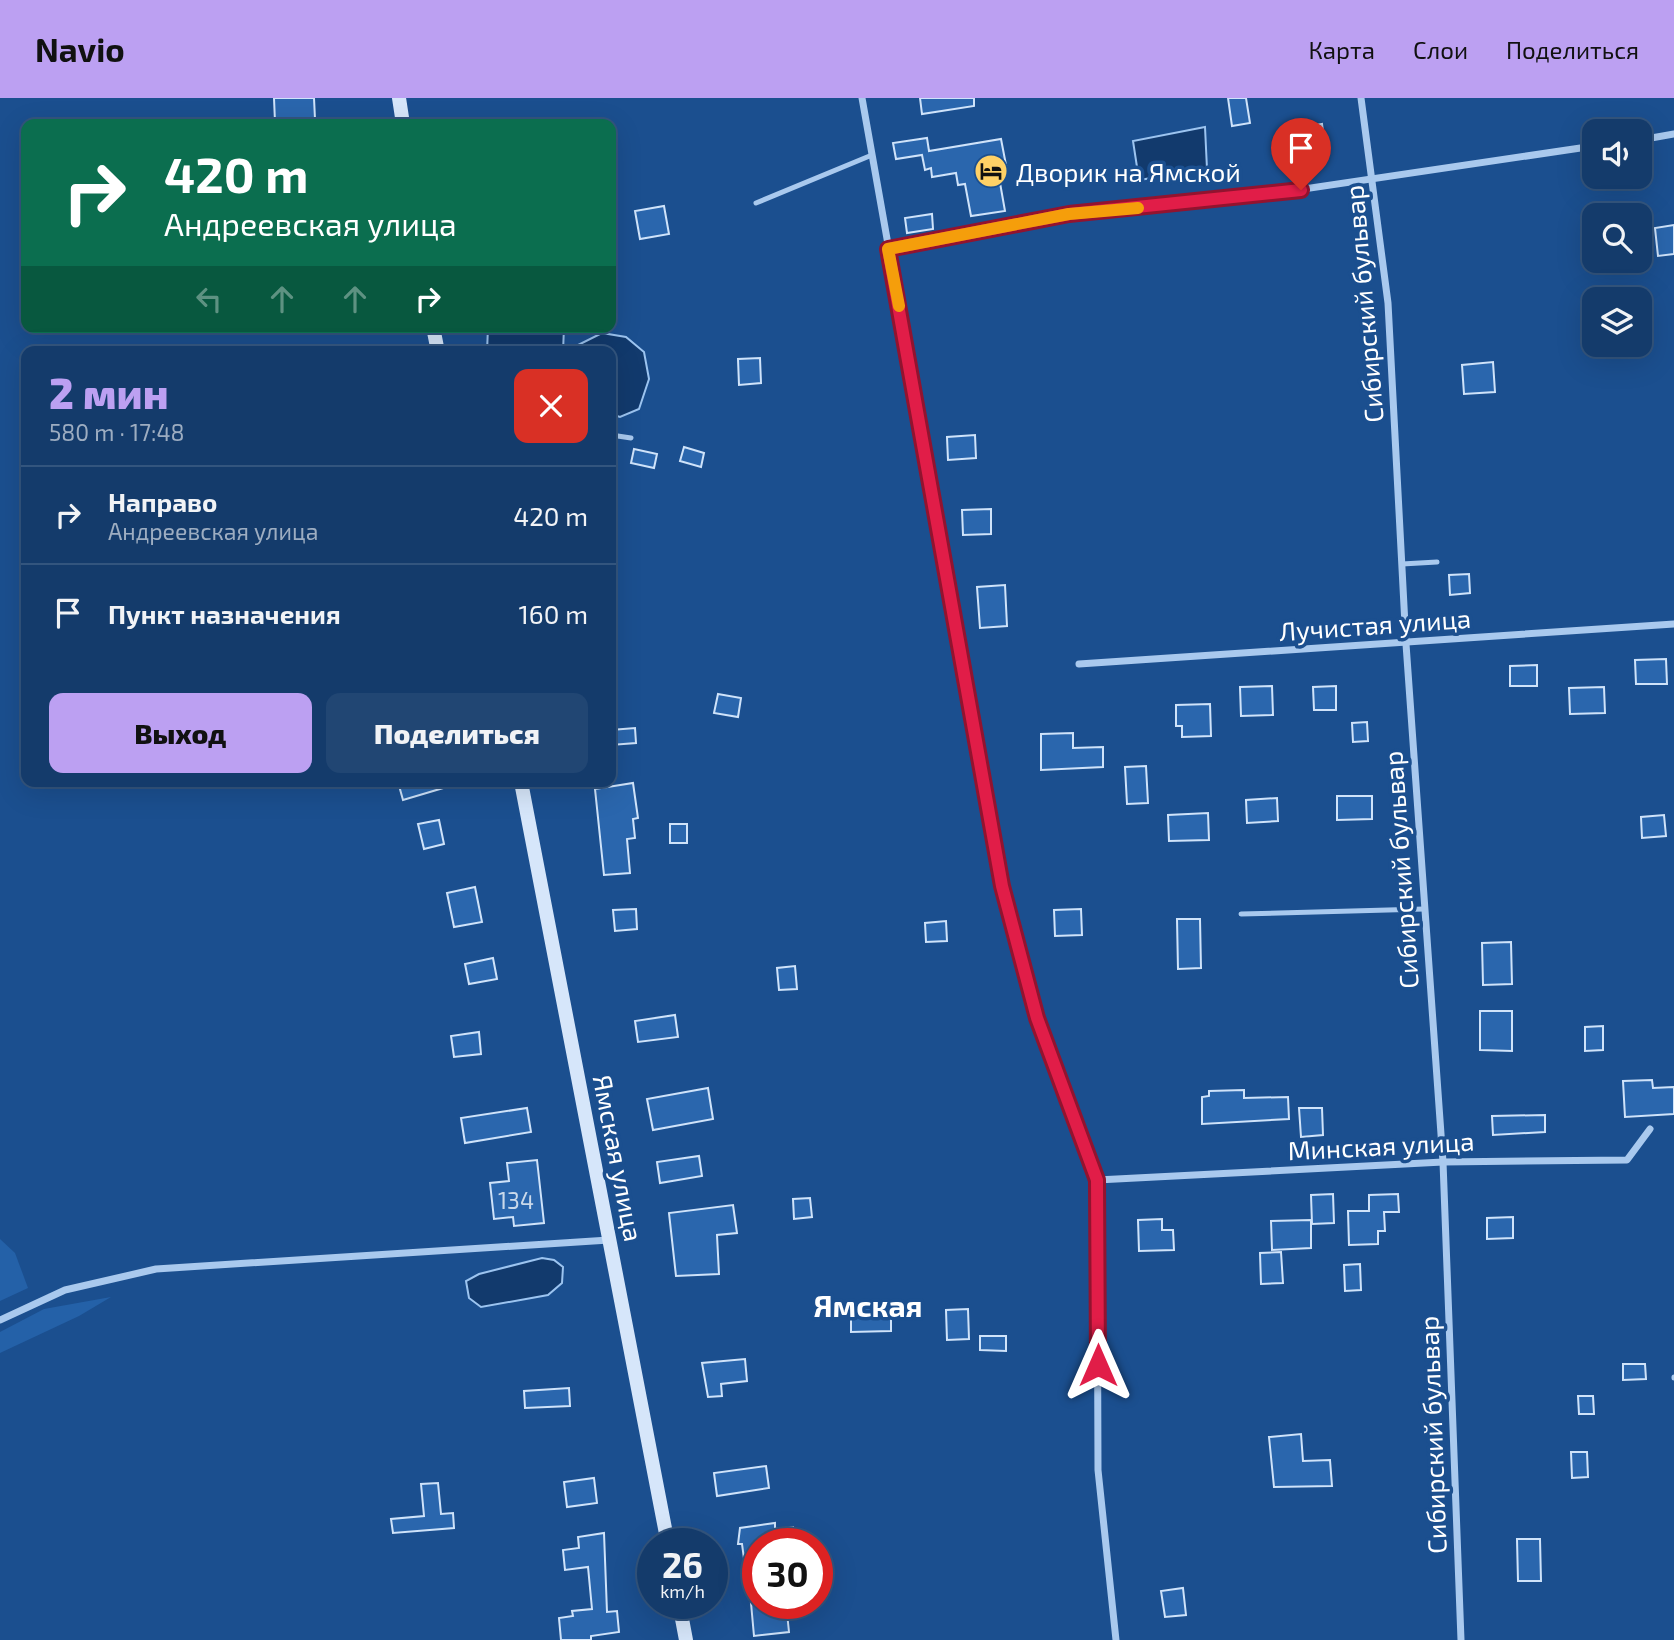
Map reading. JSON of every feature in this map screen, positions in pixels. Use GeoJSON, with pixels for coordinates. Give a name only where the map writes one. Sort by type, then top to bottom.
{"type":"FeatureCollection","features":[{"type":"Feature","properties":{"kind":"main road"},"geometry":{"type":"LineString","coordinates":[[399,98],[401,119]]}},
{"type":"Feature","properties":{"kind":"main road","name":"Ямская улица"},"geometry":{"type":"LineString","coordinates":[[522,787],[665,1528]]}},
{"type":"Feature","properties":{"kind":"main road"},"geometry":{"type":"LineString","coordinates":[[682,1619],[686,1640]]}},
{"type":"Feature","properties":{"kind":"street"},"geometry":{"type":"LineString","coordinates":[[862,98],[1002,886],[1037,1018],[1097,1180],[1098,1470],[1116,1640]]}},
{"type":"Feature","properties":{"kind":"street","name":"Сибирский бульвар"},"geometry":{"type":"LineString","coordinates":[[1361,98],[1388,303],[1406,644],[1443,1161],[1461,1640]]}},
{"type":"Feature","properties":{"kind":"street"},"geometry":{"type":"LineString","coordinates":[[1652,137],[1674,134]]}},
{"type":"Feature","properties":{"kind":"street"},"geometry":{"type":"LineString","coordinates":[[888,249],[1069,214],[1229,200],[1582,148]]}},
{"type":"Feature","properties":{"kind":"street","name":"Лучистая улица"},"geometry":{"type":"LineString","coordinates":[[1079,664],[1674,624]]}},
{"type":"Feature","properties":{"kind":"street","name":"Минская улица"},"geometry":{"type":"LineString","coordinates":[[1097,1180],[1443,1161],[1627,1160],[1650,1129]]}},
{"type":"Feature","properties":{"kind":"street"},"geometry":{"type":"LineString","coordinates":[[0,1320],[65,1290],[156,1269],[610,1240]]}},
{"type":"Feature","properties":{"kind":"lane"},"geometry":{"type":"LineString","coordinates":[[756,203],[872,155]]}},
{"type":"Feature","properties":{"kind":"lane"},"geometry":{"type":"LineString","coordinates":[[616,436],[631,438]]}},
{"type":"Feature","properties":{"kind":"lane"},"geometry":{"type":"LineString","coordinates":[[1402,564],[1437,562]]}},
{"type":"Feature","properties":{"kind":"lane"},"geometry":{"type":"LineString","coordinates":[[1241,914],[1424,908]]}},
{"type":"Feature","properties":{"kind":"shaded area"},"geometry":{"type":"Polygon","coordinates":[[[1205,127],[1207,169],[1139,180],[1133,141],[1205,127]]]}},
{"type":"Feature","properties":{"kind":"shaded area"},"geometry":{"type":"Polygon","coordinates":[[[488,333],[564,333],[563,346],[487,346],[488,333]]]}},
{"type":"Feature","properties":{"kind":"shaded area"},"geometry":{"type":"Polygon","coordinates":[[[602,333],[626,337],[644,352],[649,379],[639,409],[620,417],[616,416],[616,346],[576,346],[602,333]]]}},
{"type":"Feature","properties":{"kind":"shaded area"},"geometry":{"type":"Polygon","coordinates":[[[0,1239],[15,1253],[28,1288],[0,1301],[0,1239]]]}},
{"type":"Feature","properties":{"kind":"shaded area"},"geometry":{"type":"Polygon","coordinates":[[[542,1258],[554,1260],[563,1267],[562,1283],[548,1295],[481,1307],[469,1298],[466,1281],[479,1274],[542,1258]]]}},
{"type":"Feature","properties":{"kind":"shaded area"},"geometry":{"type":"Polygon","coordinates":[[[111,1297],[79,1316],[0,1353],[0,1332],[44,1309],[111,1297]]]}},
{"type":"Feature","properties":{"kind":"building"},"geometry":{"type":"Polygon","coordinates":[[[274,98],[314,98],[315,119],[275,119],[274,98]]]}},
{"type":"Feature","properties":{"kind":"building"},"geometry":{"type":"Polygon","coordinates":[[[920,98],[974,98],[974,106],[922,114],[920,98]]]}},
{"type":"Feature","properties":{"kind":"building"},"geometry":{"type":"Polygon","coordinates":[[[1228,98],[1246,98],[1250,123],[1232,126],[1228,98]]]}},
{"type":"Feature","properties":{"kind":"building"},"geometry":{"type":"Polygon","coordinates":[[[1322,124],[1326,153],[1302,157],[1298,128],[1322,124]]]}},
{"type":"Feature","properties":{"kind":"building"},"geometry":{"type":"Polygon","coordinates":[[[927,138],[929,151],[1001,139],[1006,165],[997,166],[1005,211],[971,216],[965,184],[958,185],[956,173],[932,177],[931,168],[925,170],[922,155],[896,159],[893,143],[927,138]]]}},
{"type":"Feature","properties":{"kind":"building"},"geometry":{"type":"Polygon","coordinates":[[[664,206],[669,234],[640,239],[635,211],[664,206]]]}},
{"type":"Feature","properties":{"kind":"building"},"geometry":{"type":"Polygon","coordinates":[[[932,214],[933,229],[907,233],[905,218],[932,214]]]}},
{"type":"Feature","properties":{"kind":"building"},"geometry":{"type":"Polygon","coordinates":[[[1674,225],[1674,254],[1658,256],[1655,228],[1674,225]]]}},
{"type":"Feature","properties":{"kind":"building"},"geometry":{"type":"Polygon","coordinates":[[[760,358],[761,383],[739,385],[738,359],[760,358]]]}},
{"type":"Feature","properties":{"kind":"building"},"geometry":{"type":"Polygon","coordinates":[[[1493,362],[1495,392],[1464,394],[1462,365],[1493,362]]]}},
{"type":"Feature","properties":{"kind":"building"},"geometry":{"type":"Polygon","coordinates":[[[975,435],[976,458],[948,460],[947,437],[975,435]]]}},
{"type":"Feature","properties":{"kind":"building"},"geometry":{"type":"Polygon","coordinates":[[[684,447],[704,453],[701,467],[680,461],[684,447]]]}},
{"type":"Feature","properties":{"kind":"building"},"geometry":{"type":"Polygon","coordinates":[[[634,449],[657,454],[654,468],[631,463],[634,449]]]}},
{"type":"Feature","properties":{"kind":"building"},"geometry":{"type":"Polygon","coordinates":[[[991,509],[991,534],[963,535],[962,510],[991,509]]]}},
{"type":"Feature","properties":{"kind":"building"},"geometry":{"type":"Polygon","coordinates":[[[1469,574],[1470,593],[1450,595],[1449,575],[1469,574]]]}},
{"type":"Feature","properties":{"kind":"building"},"geometry":{"type":"Polygon","coordinates":[[[1005,585],[1007,626],[980,628],[977,587],[1005,585]]]}},
{"type":"Feature","properties":{"kind":"building"},"geometry":{"type":"Polygon","coordinates":[[[1666,659],[1667,684],[1636,684],[1635,660],[1666,659]]]}},
{"type":"Feature","properties":{"kind":"building"},"geometry":{"type":"Polygon","coordinates":[[[1537,665],[1537,686],[1510,686],[1510,666],[1537,665]]]}},
{"type":"Feature","properties":{"kind":"building"},"geometry":{"type":"Polygon","coordinates":[[[1272,686],[1273,715],[1241,716],[1240,687],[1272,686]]]}},
{"type":"Feature","properties":{"kind":"building"},"geometry":{"type":"Polygon","coordinates":[[[1336,686],[1336,710],[1314,710],[1313,687],[1336,686]]]}},
{"type":"Feature","properties":{"kind":"building"},"geometry":{"type":"Polygon","coordinates":[[[1604,687],[1605,713],[1570,714],[1569,688],[1604,687]]]}},
{"type":"Feature","properties":{"kind":"building"},"geometry":{"type":"Polygon","coordinates":[[[718,694],[741,698],[738,717],[714,713],[718,694]]]}},
{"type":"Feature","properties":{"kind":"building"},"geometry":{"type":"Polygon","coordinates":[[[1210,704],[1211,736],[1182,737],[1182,726],[1176,726],[1176,705],[1210,704]]]}},
{"type":"Feature","properties":{"kind":"building"},"geometry":{"type":"Polygon","coordinates":[[[1367,722],[1368,741],[1353,742],[1352,723],[1367,722]]]}},
{"type":"Feature","properties":{"kind":"building"},"geometry":{"type":"Polygon","coordinates":[[[635,728],[636,743],[616,745],[616,730],[635,728]]]}},
{"type":"Feature","properties":{"kind":"building"},"geometry":{"type":"Polygon","coordinates":[[[1073,733],[1073,748],[1103,747],[1103,767],[1041,770],[1041,734],[1073,733]]]}},
{"type":"Feature","properties":{"kind":"building"},"geometry":{"type":"Polygon","coordinates":[[[1146,766],[1148,803],[1127,804],[1125,767],[1146,766]]]}},
{"type":"Feature","properties":{"kind":"building"},"geometry":{"type":"Polygon","coordinates":[[[633,783],[638,818],[633,819],[635,838],[627,839],[630,873],[604,875],[595,789],[633,783]]]}},
{"type":"Feature","properties":{"kind":"building"},"geometry":{"type":"Polygon","coordinates":[[[399,787],[447,787],[403,800],[399,787]]]}},
{"type":"Feature","properties":{"kind":"building"},"geometry":{"type":"Polygon","coordinates":[[[1337,796],[1372,796],[1372,819],[1337,820],[1337,796]]]}},
{"type":"Feature","properties":{"kind":"building"},"geometry":{"type":"Polygon","coordinates":[[[1277,798],[1278,821],[1247,823],[1246,800],[1277,798]]]}},
{"type":"Feature","properties":{"kind":"building"},"geometry":{"type":"Polygon","coordinates":[[[1208,813],[1209,840],[1169,841],[1168,815],[1208,813]]]}},
{"type":"Feature","properties":{"kind":"building"},"geometry":{"type":"Polygon","coordinates":[[[1664,815],[1666,836],[1642,838],[1641,817],[1664,815]]]}},
{"type":"Feature","properties":{"kind":"building"},"geometry":{"type":"Polygon","coordinates":[[[439,820],[444,844],[424,849],[418,824],[439,820]]]}},
{"type":"Feature","properties":{"kind":"building"},"geometry":{"type":"Polygon","coordinates":[[[670,824],[687,824],[687,843],[670,843],[670,824]]]}},
{"type":"Feature","properties":{"kind":"building"},"geometry":{"type":"Polygon","coordinates":[[[475,887],[482,922],[454,927],[447,893],[475,887]]]}},
{"type":"Feature","properties":{"kind":"building"},"geometry":{"type":"Polygon","coordinates":[[[636,909],[637,929],[615,931],[613,910],[636,909]]]}},
{"type":"Feature","properties":{"kind":"building"},"geometry":{"type":"Polygon","coordinates":[[[1081,909],[1082,935],[1055,936],[1054,910],[1081,909]]]}},
{"type":"Feature","properties":{"kind":"building"},"geometry":{"type":"Polygon","coordinates":[[[1177,919],[1200,919],[1201,968],[1178,969],[1177,919]]]}},
{"type":"Feature","properties":{"kind":"building"},"geometry":{"type":"Polygon","coordinates":[[[946,921],[947,941],[926,942],[925,923],[946,921]]]}},
{"type":"Feature","properties":{"kind":"building"},"geometry":{"type":"Polygon","coordinates":[[[1511,942],[1512,984],[1483,985],[1482,943],[1511,942]]]}},
{"type":"Feature","properties":{"kind":"building"},"geometry":{"type":"Polygon","coordinates":[[[493,958],[497,979],[469,984],[465,964],[493,958]]]}},
{"type":"Feature","properties":{"kind":"building"},"geometry":{"type":"Polygon","coordinates":[[[795,966],[797,989],[779,990],[777,968],[795,966]]]}},
{"type":"Feature","properties":{"kind":"building"},"geometry":{"type":"Polygon","coordinates":[[[1480,1011],[1512,1011],[1512,1051],[1480,1050],[1480,1011]]]}},
{"type":"Feature","properties":{"kind":"building"},"geometry":{"type":"Polygon","coordinates":[[[675,1015],[678,1037],[638,1042],[635,1021],[675,1015]]]}},
{"type":"Feature","properties":{"kind":"building"},"geometry":{"type":"Polygon","coordinates":[[[1603,1026],[1603,1050],[1585,1051],[1585,1027],[1603,1026]]]}},
{"type":"Feature","properties":{"kind":"building"},"geometry":{"type":"Polygon","coordinates":[[[479,1032],[481,1054],[454,1057],[451,1036],[479,1032]]]}},
{"type":"Feature","properties":{"kind":"building"},"geometry":{"type":"Polygon","coordinates":[[[1652,1080],[1653,1088],[1674,1087],[1674,1114],[1625,1117],[1623,1081],[1652,1080]]]}},
{"type":"Feature","properties":{"kind":"building"},"geometry":{"type":"Polygon","coordinates":[[[708,1088],[713,1119],[653,1130],[647,1099],[708,1088]]]}},
{"type":"Feature","properties":{"kind":"building"},"geometry":{"type":"Polygon","coordinates":[[[1244,1090],[1244,1098],[1288,1097],[1289,1119],[1202,1124],[1202,1097],[1209,1096],[1209,1091],[1244,1090]]]}},
{"type":"Feature","properties":{"kind":"building"},"geometry":{"type":"Polygon","coordinates":[[[527,1108],[531,1132],[465,1143],[461,1118],[527,1108]]]}},
{"type":"Feature","properties":{"kind":"building"},"geometry":{"type":"Polygon","coordinates":[[[1299,1108],[1322,1108],[1323,1135],[1301,1137],[1299,1108]]]}},
{"type":"Feature","properties":{"kind":"building"},"geometry":{"type":"Polygon","coordinates":[[[1545,1115],[1545,1132],[1493,1135],[1492,1116],[1545,1115]]]}},
{"type":"Feature","properties":{"kind":"building"},"geometry":{"type":"Polygon","coordinates":[[[699,1156],[702,1176],[660,1183],[657,1162],[699,1156]]]}},
{"type":"Feature","properties":{"kind":"building"},"geometry":{"type":"Polygon","coordinates":[[[537,1160],[544,1223],[514,1226],[513,1217],[494,1219],[490,1183],[509,1181],[507,1163],[537,1160]]]}},
{"type":"Feature","properties":{"kind":"building"},"geometry":{"type":"Polygon","coordinates":[[[1333,1194],[1334,1223],[1312,1224],[1311,1195],[1333,1194]]]}},
{"type":"Feature","properties":{"kind":"building"},"geometry":{"type":"Polygon","coordinates":[[[1398,1194],[1399,1212],[1384,1212],[1385,1231],[1378,1231],[1378,1244],[1349,1245],[1348,1211],[1369,1211],[1369,1195],[1398,1194]]]}},
{"type":"Feature","properties":{"kind":"building"},"geometry":{"type":"Polygon","coordinates":[[[810,1198],[812,1217],[794,1219],[793,1199],[810,1198]]]}},
{"type":"Feature","properties":{"kind":"building"},"geometry":{"type":"Polygon","coordinates":[[[733,1205],[737,1233],[717,1235],[719,1274],[676,1276],[669,1213],[733,1205]]]}},
{"type":"Feature","properties":{"kind":"building"},"geometry":{"type":"Polygon","coordinates":[[[1513,1217],[1513,1238],[1487,1239],[1487,1218],[1513,1217]]]}},
{"type":"Feature","properties":{"kind":"building"},"geometry":{"type":"Polygon","coordinates":[[[1162,1219],[1162,1230],[1173,1230],[1174,1250],[1139,1251],[1138,1220],[1162,1219]]]}},
{"type":"Feature","properties":{"kind":"building"},"geometry":{"type":"Polygon","coordinates":[[[1311,1220],[1311,1248],[1272,1250],[1271,1221],[1311,1220]]]}},
{"type":"Feature","properties":{"kind":"building"},"geometry":{"type":"Polygon","coordinates":[[[1281,1252],[1283,1283],[1261,1284],[1260,1253],[1281,1252]]]}},
{"type":"Feature","properties":{"kind":"building"},"geometry":{"type":"Polygon","coordinates":[[[1360,1264],[1361,1290],[1345,1291],[1344,1265],[1360,1264]]]}},
{"type":"Feature","properties":{"kind":"building"},"geometry":{"type":"Polygon","coordinates":[[[891,1306],[891,1331],[851,1332],[851,1307],[891,1306]]]}},
{"type":"Feature","properties":{"kind":"building"},"geometry":{"type":"Polygon","coordinates":[[[968,1309],[969,1339],[947,1340],[946,1310],[968,1309]]]}},
{"type":"Feature","properties":{"kind":"building"},"geometry":{"type":"Polygon","coordinates":[[[980,1336],[1006,1336],[1006,1351],[980,1350],[980,1336]]]}},
{"type":"Feature","properties":{"kind":"building"},"geometry":{"type":"Polygon","coordinates":[[[745,1359],[747,1381],[721,1384],[722,1396],[708,1397],[702,1363],[745,1359]]]}},
{"type":"Feature","properties":{"kind":"building"},"geometry":{"type":"Polygon","coordinates":[[[1623,1364],[1645,1364],[1646,1379],[1623,1380],[1623,1364]]]}},
{"type":"Feature","properties":{"kind":"building"},"geometry":{"type":"Polygon","coordinates":[[[569,1388],[570,1406],[525,1408],[524,1391],[569,1388]]]}},
{"type":"Feature","properties":{"kind":"building"},"geometry":{"type":"Polygon","coordinates":[[[1578,1396],[1593,1396],[1594,1414],[1579,1414],[1578,1396]]]}},
{"type":"Feature","properties":{"kind":"building"},"geometry":{"type":"Polygon","coordinates":[[[1301,1434],[1303,1461],[1330,1460],[1332,1486],[1274,1487],[1269,1437],[1301,1434]]]}},
{"type":"Feature","properties":{"kind":"building"},"geometry":{"type":"Polygon","coordinates":[[[1571,1452],[1587,1452],[1588,1477],[1572,1478],[1571,1452]]]}},
{"type":"Feature","properties":{"kind":"building"},"geometry":{"type":"Polygon","coordinates":[[[766,1466],[769,1488],[717,1496],[714,1473],[766,1466]]]}},
{"type":"Feature","properties":{"kind":"building"},"geometry":{"type":"Polygon","coordinates":[[[594,1478],[597,1503],[567,1507],[564,1482],[594,1478]]]}},
{"type":"Feature","properties":{"kind":"building"},"geometry":{"type":"Polygon","coordinates":[[[438,1483],[441,1514],[453,1513],[454,1528],[393,1533],[391,1519],[424,1516],[421,1484],[438,1483]]]}},
{"type":"Feature","properties":{"kind":"building"},"geometry":{"type":"Polygon","coordinates":[[[775,1523],[775,1528],[742,1528],[742,1544],[738,1544],[740,1528],[775,1523]]]}},
{"type":"Feature","properties":{"kind":"building"},"geometry":{"type":"Polygon","coordinates":[[[604,1533],[607,1612],[617,1611],[619,1632],[591,1636],[591,1640],[561,1640],[559,1618],[573,1616],[572,1611],[592,1609],[588,1567],[565,1570],[563,1550],[579,1548],[578,1537],[604,1533]]]}},
{"type":"Feature","properties":{"kind":"building"},"geometry":{"type":"Polygon","coordinates":[[[1517,1539],[1540,1539],[1541,1581],[1518,1581],[1517,1539]]]}},
{"type":"Feature","properties":{"kind":"building"},"geometry":{"type":"Polygon","coordinates":[[[1183,1588],[1186,1615],[1165,1617],[1161,1591],[1183,1588]]]}},
{"type":"Feature","properties":{"kind":"building"},"geometry":{"type":"Polygon","coordinates":[[[752,1619],[788,1619],[789,1632],[754,1636],[752,1619]]]}},
{"type":"Feature","properties":{"kind":"slow traffic"},"geometry":{"type":"LineString","coordinates":[[899,306],[888,249],[1069,214],[1138,208]]}},
{"type":"Feature","properties":{"kind":"place","name":"Дворик на Ямской"},"geometry":{"type":"Point","coordinates":[991,171]}},
{"type":"Feature","properties":{"kind":"district","name":"Ямская"},"geometry":{"type":"Point","coordinates":[868,1305]}},
{"type":"Feature","properties":{"kind":"route"},"geometry":{"type":"LineString","coordinates":[[1098,1365],[1097,1180],[1037,1018],[1002,886],[888,249],[1069,214],[1229,200],[1301,190]]}}]}
